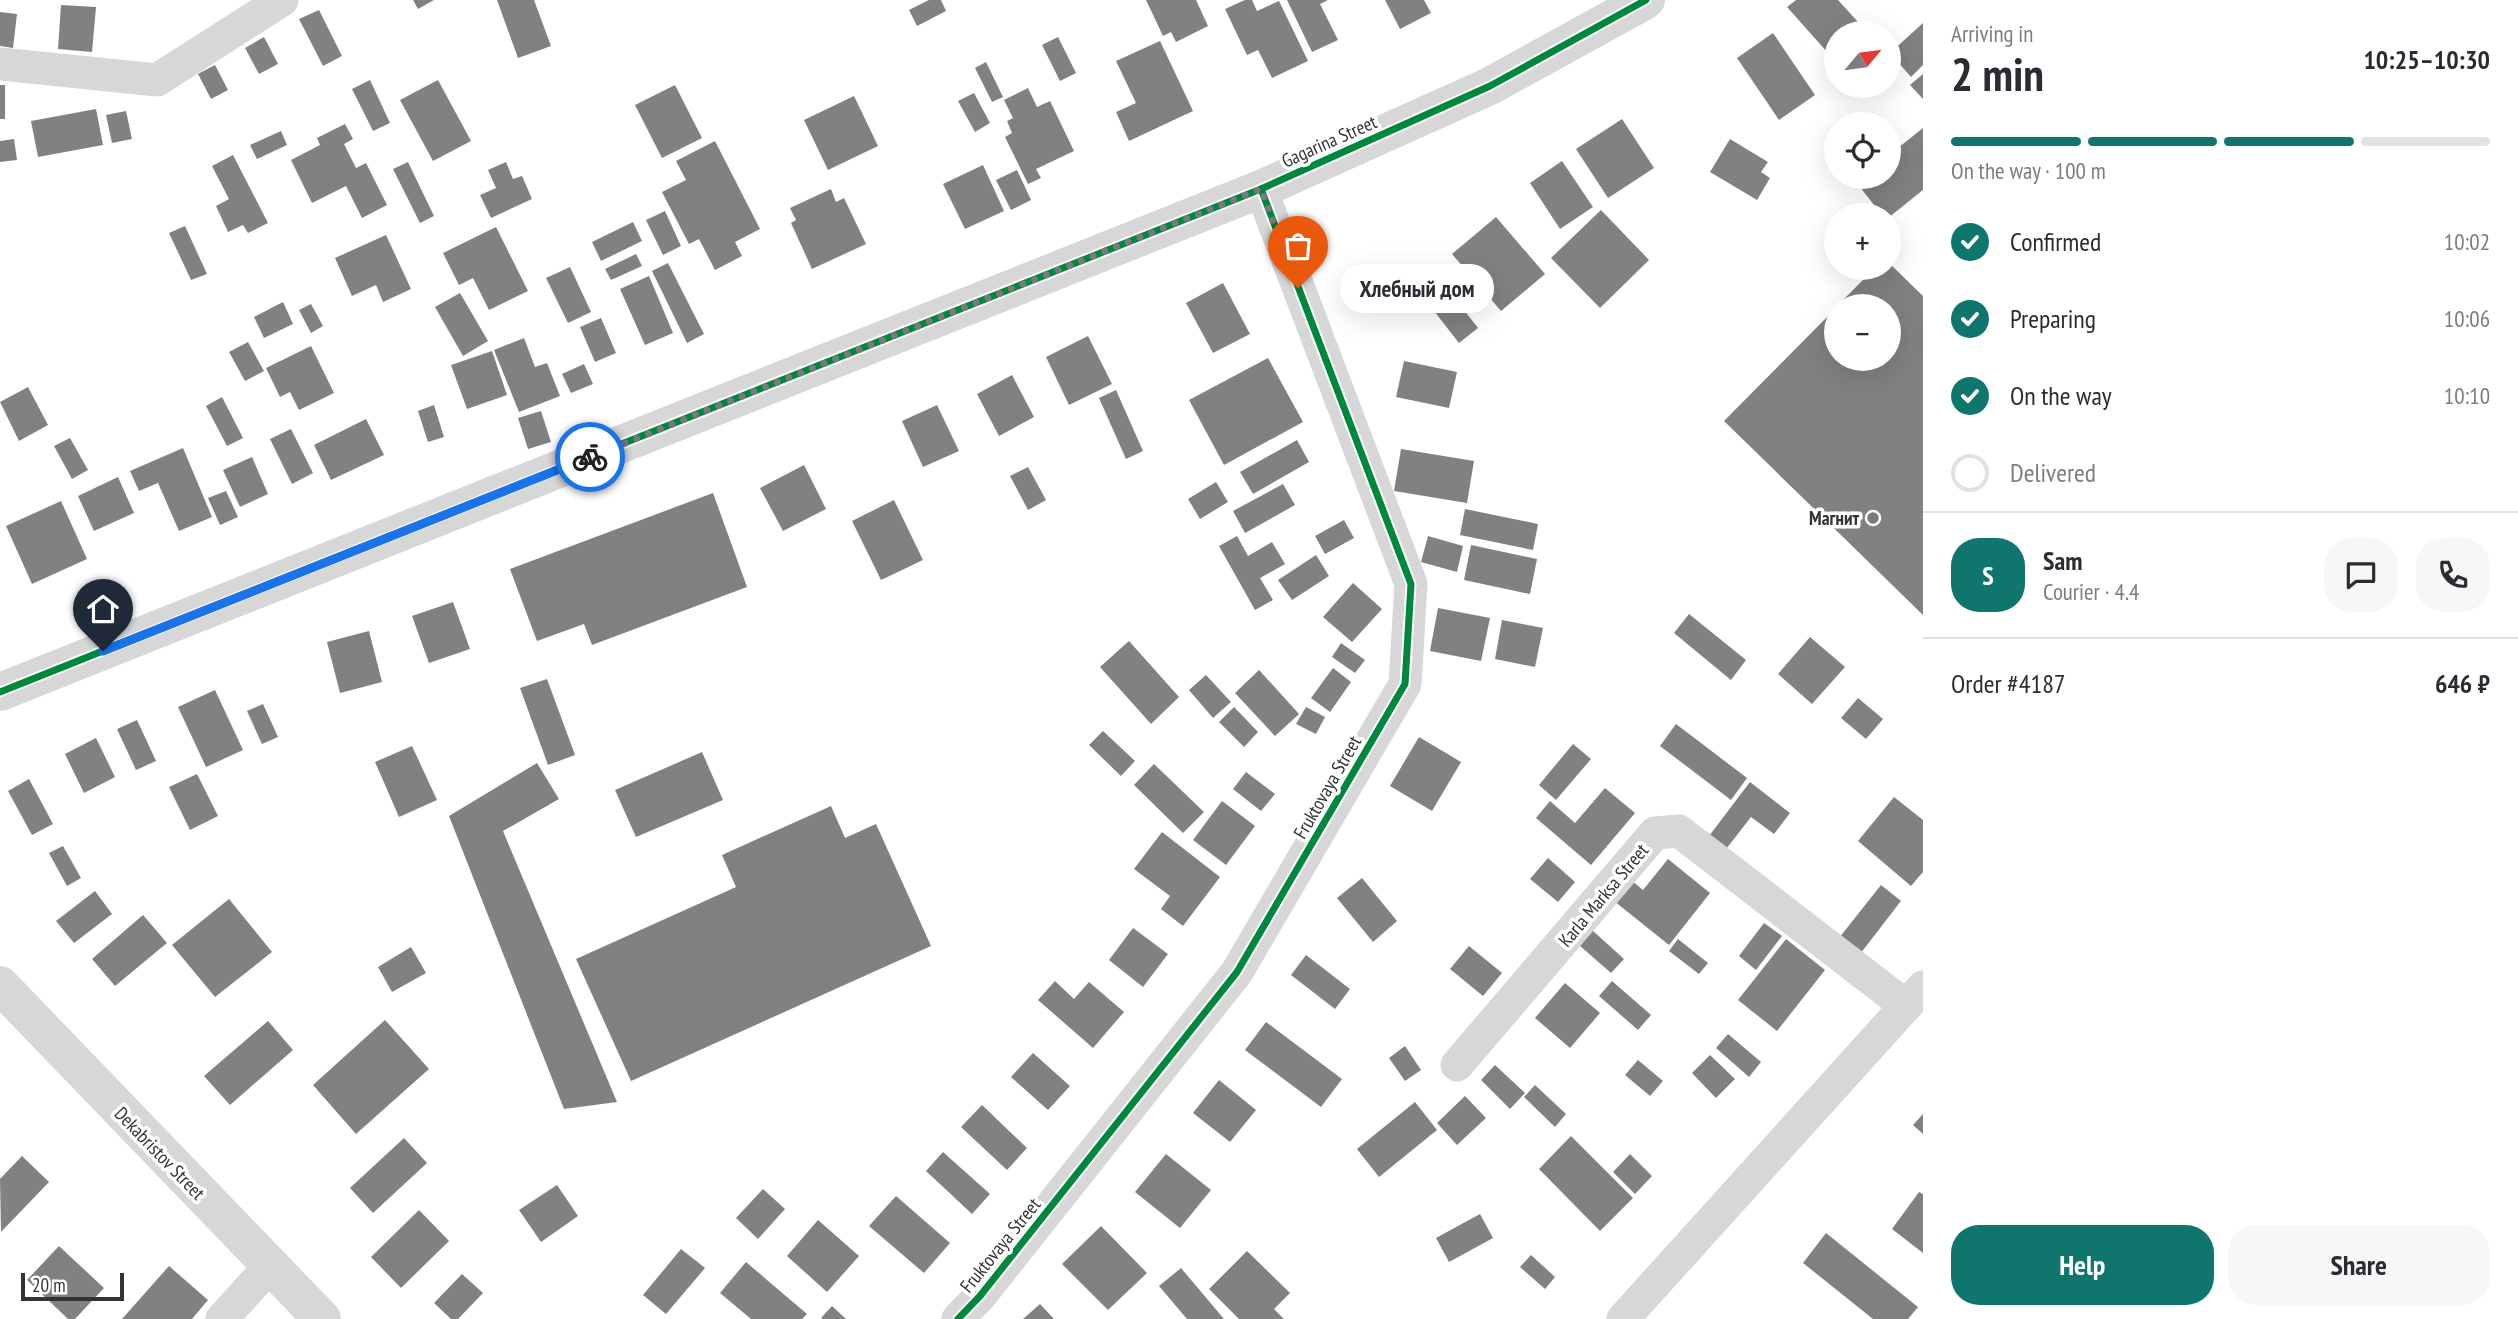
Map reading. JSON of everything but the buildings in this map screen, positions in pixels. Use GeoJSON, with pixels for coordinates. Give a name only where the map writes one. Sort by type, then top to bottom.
{"type":"FeatureCollection","features":[{"type":"Feature","properties":{"kind":"street"},"geometry":{"type":"LineString","coordinates":[[0,64],[157,80],[282,0]]}},
{"type":"Feature","properties":{"kind":"street","name":"Gagarina Street"},"geometry":{"type":"LineString","coordinates":[[0,692],[1261,189],[1490,86],[1646,0]]}},
{"type":"Feature","properties":{"kind":"street","name":"Fruktovaya Street"},"geometry":{"type":"LineString","coordinates":[[958,1319],[980,1296],[1237,972],[1405,684],[1411,584],[1261,189]]}},
{"type":"Feature","properties":{"kind":"street","name":"Karla Marksa Street"},"geometry":{"type":"LineString","coordinates":[[1457,1065],[1655,833],[1679,831],[1914,997],[1623,1319]]}},
{"type":"Feature","properties":{"kind":"street","name":"Dekabristov Street"},"geometry":{"type":"LineString","coordinates":[[0,985],[322,1319]]}},
{"type":"Feature","properties":{"kind":"street"},"geometry":{"type":"LineString","coordinates":[[222,1319],[269,1266]]}},
{"type":"Feature","properties":{"kind":"cycle path"},"geometry":{"type":"LineString","coordinates":[[0,692],[1261,189],[1490,86],[1646,0]]}},
{"type":"Feature","properties":{"kind":"cycle path"},"geometry":{"type":"LineString","coordinates":[[958,1319],[980,1296],[1237,972],[1405,684],[1411,584],[1261,189]]}},
{"type":"Feature","properties":{"kind":"way so far"},"geometry":{"type":"LineString","coordinates":[[590,457],[1261,189],[1298,288]]}},
{"type":"Feature","properties":{"kind":"place","name":"Хлебный дом"},"geometry":{"type":"Point","coordinates":[1298,288]}},
{"type":"Feature","properties":{"kind":"place","name":"Магнит"},"geometry":{"type":"Point","coordinates":[1873,518]}},
{"type":"Feature","properties":{"kind":"route"},"geometry":{"type":"LineString","coordinates":[[103,651],[590,457]]}}]}
